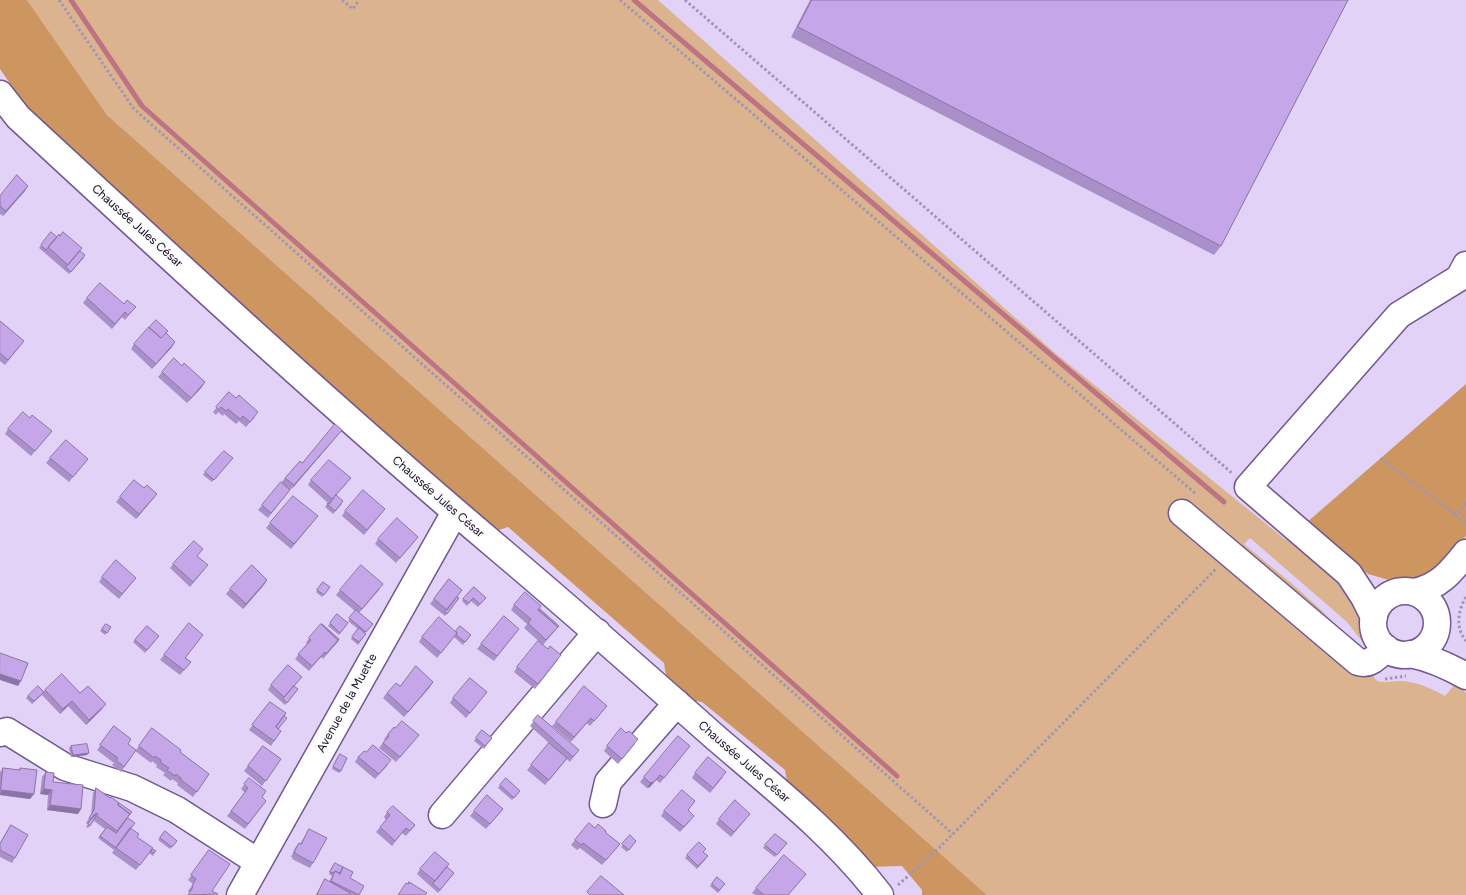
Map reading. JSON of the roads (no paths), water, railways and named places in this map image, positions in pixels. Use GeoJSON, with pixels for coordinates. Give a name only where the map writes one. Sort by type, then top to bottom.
{"type":"FeatureCollection","features":[{"type":"Feature","properties":{"kind":"street","name":"Chaussée Jules César"},"geometry":{"type":"LineString","coordinates":[[0,94],[18,117],[303,378],[455,512],[598,632],[816,824],[871,882],[886,892]]}},
{"type":"Feature","properties":{"kind":"street"},"geometry":{"type":"LineString","coordinates":[[1374,617],[1349,574],[1248,487],[1400,315],[1459,278],[1466,265]]}},
{"type":"Feature","properties":{"kind":"street"},"geometry":{"type":"LineString","coordinates":[[1192,506],[1230,555],[1353,658],[1363,663],[1422,656],[1445,664],[1466,677]]}},
{"type":"Feature","properties":{"kind":"street","name":"Avenue de la Muette"},"geometry":{"type":"LineString","coordinates":[[240,895],[455,512]]}},
{"type":"Feature","properties":{"kind":"street"},"geometry":{"type":"LineString","coordinates":[[1394,660],[1378,639],[1374,630],[1374,617],[1379,604],[1386,597],[1403,592],[1422,590],[1437,584],[1458,562]]}},
{"type":"Feature","properties":{"kind":"street"},"geometry":{"type":"LineString","coordinates":[[1394,660],[1417,652],[1429,644],[1442,587],[1458,562]]}},
{"type":"Feature","properties":{"kind":"street"},"geometry":{"type":"LineString","coordinates":[[1349,574],[1403,592],[1422,596],[1429,602],[1449,658],[1466,677]]}},
{"type":"Feature","properties":{"kind":"street"},"geometry":{"type":"LineString","coordinates":[[442,814],[598,632]]}},
{"type":"Feature","properties":{"kind":"street"},"geometry":{"type":"LineString","coordinates":[[603,804],[608,782],[677,703]]}},
{"type":"Feature","properties":{"kind":"street"},"geometry":{"type":"LineString","coordinates":[[0,733],[7,731],[65,767],[132,788],[177,810],[258,862]]}},
{"type":"Feature","properties":{"kind":"waterway"},"geometry":{"type":"LineString","coordinates":[[71,0],[142,106],[897,776]]}},
{"type":"Feature","properties":{"kind":"waterway"},"geometry":{"type":"LineString","coordinates":[[634,0],[1224,502]]}}]}
